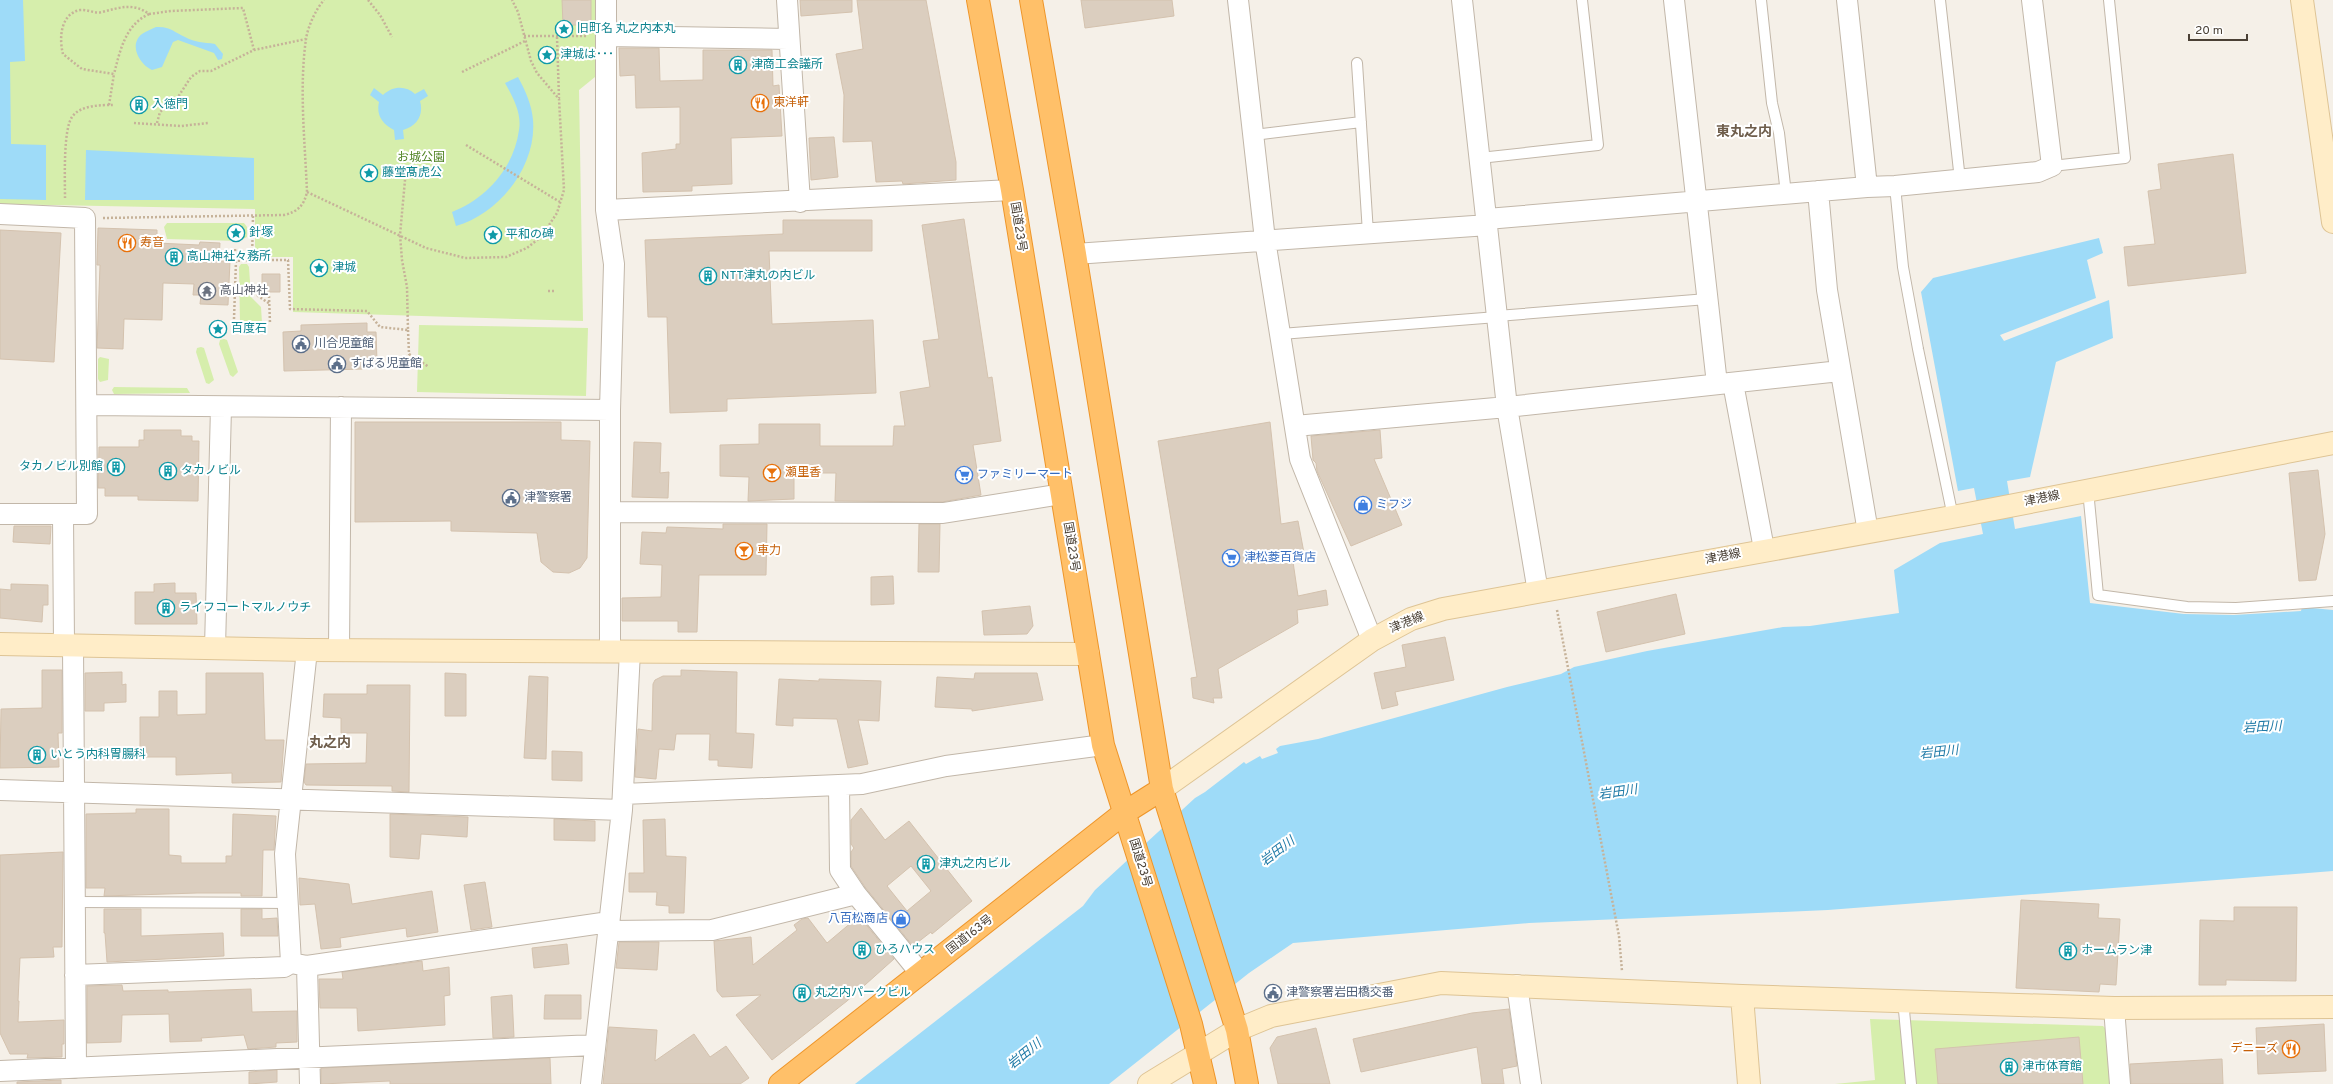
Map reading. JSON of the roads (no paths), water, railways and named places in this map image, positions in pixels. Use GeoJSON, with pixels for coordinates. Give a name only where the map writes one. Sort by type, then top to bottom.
{"type":"FeatureCollection","features":[{"type":"Feature","properties":{"kind":"highway","name":"国道23号"},"geometry":{"type":"LineString","coordinates":[[978,0],[1012,190],[1102,745],[1191,1024],[1205,1084]]}},
{"type":"Feature","properties":{"kind":"highway"},"geometry":{"type":"LineString","coordinates":[[1031,0],[1075,254],[1165,799],[1234,1020],[1247,1084]]}},
{"type":"Feature","properties":{"kind":"highway","name":"国道163号"},"geometry":{"type":"LineString","coordinates":[[780,1084],[921,974],[1126,818],[1165,799]]}},
{"type":"Feature","properties":{"kind":"street"},"geometry":{"type":"LineString","coordinates":[[591,1084],[622,802],[620,651],[611,512],[610,410],[614,264],[606,210],[606,0]]}},
{"type":"Feature","properties":{"kind":"street"},"geometry":{"type":"LineString","coordinates":[[786,0],[800,202]]}},
{"type":"Feature","properties":{"kind":"street"},"geometry":{"type":"LineString","coordinates":[[1238,0],[1265,240],[1296,426],[1300,459],[1372,640]]}},
{"type":"Feature","properties":{"kind":"street"},"geometry":{"type":"LineString","coordinates":[[1462,0],[1507,406],[1546,591]]}},
{"type":"Feature","properties":{"kind":"street"},"geometry":{"type":"LineString","coordinates":[[1674,0],[1707,299],[1764,549]]}},
{"type":"Feature","properties":{"kind":"street"},"geometry":{"type":"LineString","coordinates":[[1847,0],[1867,187]]}},
{"type":"Feature","properties":{"kind":"street"},"geometry":{"type":"LineString","coordinates":[[1075,254],[1368,233],[2038,172],[2052,166],[2032,0]]}},
{"type":"Feature","properties":{"kind":"street"},"geometry":{"type":"LineString","coordinates":[[2302,0],[2332,210]]}},
{"type":"Feature","properties":{"kind":"street"},"geometry":{"type":"LineString","coordinates":[[606,36],[788,39]]}},
{"type":"Feature","properties":{"kind":"street"},"geometry":{"type":"LineString","coordinates":[[606,210],[800,202],[1012,190]]}},
{"type":"Feature","properties":{"kind":"street"},"geometry":{"type":"LineString","coordinates":[[1818,191],[1827,290],[1868,532]]}},
{"type":"Feature","properties":{"kind":"street"},"geometry":{"type":"LineString","coordinates":[[0,214],[85,218],[87,405],[87,514],[0,514]]}},
{"type":"Feature","properties":{"kind":"street"},"geometry":{"type":"LineString","coordinates":[[1296,426],[1507,406],[1840,371]]}},
{"type":"Feature","properties":{"kind":"street"},"geometry":{"type":"LineString","coordinates":[[87,405],[610,410]]}},
{"type":"Feature","properties":{"kind":"street"},"geometry":{"type":"LineString","coordinates":[[215,648],[221,406]]}},
{"type":"Feature","properties":{"kind":"street"},"geometry":{"type":"LineString","coordinates":[[339,650],[341,407]]}},
{"type":"Feature","properties":{"kind":"street","name":"津港線"},"geometry":{"type":"LineString","coordinates":[[1165,799],[1372,640],[1411,619],[1443,609],[1546,591],[1764,549],[1958,516],[2333,443]]}},
{"type":"Feature","properties":{"kind":"street"},"geometry":{"type":"LineString","coordinates":[[611,512],[943,513],[1062,494]]}},
{"type":"Feature","properties":{"kind":"street"},"geometry":{"type":"LineString","coordinates":[[63,515],[75,792],[76,1068]]}},
{"type":"Feature","properties":{"kind":"street"},"geometry":{"type":"LineString","coordinates":[[0,644],[307,650],[1088,654]]}},
{"type":"Feature","properties":{"kind":"street"},"geometry":{"type":"LineString","coordinates":[[307,650],[285,854],[289,903],[299,965],[310,1057],[310,1084]]}},
{"type":"Feature","properties":{"kind":"street"},"geometry":{"type":"LineString","coordinates":[[0,790],[291,800],[622,802],[862,784],[946,766],[1102,745]]}},
{"type":"Feature","properties":{"kind":"street"},"geometry":{"type":"LineString","coordinates":[[839,786],[840,870],[856,894],[921,974]]}},
{"type":"Feature","properties":{"kind":"street"},"geometry":{"type":"LineString","coordinates":[[75,975],[284,967],[608,926],[712,930],[856,894]]}},
{"type":"Feature","properties":{"kind":"street"},"geometry":{"type":"LineString","coordinates":[[1149,1084],[1198,1054],[1234,1020],[1271,1016],[1441,983],[1516,985],[1742,996],[2114,1008],[2333,1007]]}},
{"type":"Feature","properties":{"kind":"street"},"geometry":{"type":"LineString","coordinates":[[1516,985],[1531,1084]]}},
{"type":"Feature","properties":{"kind":"street"},"geometry":{"type":"LineString","coordinates":[[1742,996],[1749,1084]]}},
{"type":"Feature","properties":{"kind":"street"},"geometry":{"type":"LineString","coordinates":[[2114,1008],[2120,1084]]}},
{"type":"Feature","properties":{"kind":"street"},"geometry":{"type":"LineString","coordinates":[[0,1071],[596,1045]]}},
{"type":"Feature","properties":{"kind":"lane"},"geometry":{"type":"LineString","coordinates":[[1480,158],[1598,144],[1582,0]]}},
{"type":"Feature","properties":{"kind":"lane"},"geometry":{"type":"LineString","coordinates":[[1761,0],[1772,102],[1779,133],[1786,194]]}},
{"type":"Feature","properties":{"kind":"lane"},"geometry":{"type":"LineString","coordinates":[[1940,0],[1960,180]]}},
{"type":"Feature","properties":{"kind":"lane"},"geometry":{"type":"LineString","coordinates":[[2052,166],[2125,158],[2109,0]]}},
{"type":"Feature","properties":{"kind":"lane"},"geometry":{"type":"LineString","coordinates":[[1357,63],[1368,233]]}},
{"type":"Feature","properties":{"kind":"lane"},"geometry":{"type":"LineString","coordinates":[[1254,135],[1361,122]]}},
{"type":"Feature","properties":{"kind":"lane"},"geometry":{"type":"LineString","coordinates":[[1895,186],[1903,267],[1916,342],[1958,516]]}},
{"type":"Feature","properties":{"kind":"lane"},"geometry":{"type":"LineString","coordinates":[[1281,334],[1707,299]]}},
{"type":"Feature","properties":{"kind":"lane"},"geometry":{"type":"LineString","coordinates":[[2084,491],[2098,595],[2187,607],[2236,608],[2333,601]]}},
{"type":"Feature","properties":{"kind":"lane"},"geometry":{"type":"LineString","coordinates":[[75,902],[289,903]]}},
{"type":"Feature","properties":{"kind":"lane"},"geometry":{"type":"LineString","coordinates":[[1903,1000],[1911,1084]]}},
{"type":"Feature","properties":{"kind":"water"},"geometry":{"type":"Polygon","coordinates":[[[0,0],[23,0],[25,61],[10,62],[11,144],[46,145],[46,200],[0,199],[0,0]]]}},
{"type":"Feature","properties":{"kind":"water"},"geometry":{"type":"Polygon","coordinates":[[[156,27],[168,28],[193,40],[215,44],[223,54],[222,59],[218,60],[214,53],[178,40],[173,42],[162,67],[152,70],[143,64],[137,54],[136,44],[138,38],[142,34],[156,27]]]}},
{"type":"Feature","properties":{"kind":"water"},"geometry":{"type":"Polygon","coordinates":[[[518,77],[528,98],[533,120],[533,137],[529,154],[522,171],[512,186],[487,211],[472,220],[456,226],[452,212],[476,199],[487,190],[505,169],[511,157],[516,144],[520,124],[514,100],[505,83],[518,77]]]}},
{"type":"Feature","properties":{"kind":"water"},"geometry":{"type":"Polygon","coordinates":[[[374,88],[383,95],[395,88],[407,89],[415,94],[424,89],[428,96],[420,101],[421,111],[416,123],[403,130],[404,139],[395,140],[394,130],[386,125],[381,119],[378,111],[379,102],[370,95],[374,88]]]}},
{"type":"Feature","properties":{"kind":"water"},"geometry":{"type":"Polygon","coordinates":[[[86,150],[254,158],[254,200],[85,200],[86,150]]]}},
{"type":"Feature","properties":{"kind":"water","name":"岩田川"},"geometry":{"type":"Polygon","coordinates":[[[2099,238],[2103,253],[2087,260],[2096,298],[2000,335],[2004,341],[2109,300],[2113,338],[2056,362],[2030,477],[2007,481],[2015,529],[2081,516],[2090,603],[2184,614],[2234,615],[2301,611],[2302,607],[2333,610],[2333,871],[1828,910],[1529,923],[1293,943],[1249,973],[1109,1084],[855,1084],[1083,906],[1095,890],[1195,798],[1244,762],[1246,764],[1260,756],[1262,759],[1278,753],[1276,749],[1280,746],[1318,739],[1507,687],[1561,674],[1574,667],[1647,651],[1783,627],[1810,626],[1899,613],[1894,570],[1940,543],[1983,534],[1974,488],[1958,491],[1921,292],[1933,278],[2099,238]]]}},
{"type":"Feature","properties":{"kind":"place","name":"旧町名 丸之内本丸"},"geometry":{"type":"Point","coordinates":[564,29]}},
{"type":"Feature","properties":{"kind":"place","name":"津城は･･･"},"geometry":{"type":"Point","coordinates":[547,55]}},
{"type":"Feature","properties":{"kind":"place","name":"津商工会議所"},"geometry":{"type":"Point","coordinates":[738,65]}},
{"type":"Feature","properties":{"kind":"place","name":"東洋軒"},"geometry":{"type":"Point","coordinates":[760,103]}},
{"type":"Feature","properties":{"kind":"place","name":"入徳門"},"geometry":{"type":"Point","coordinates":[139,105]}},
{"type":"Feature","properties":{"kind":"place","name":"藤堂髙虎公"},"geometry":{"type":"Point","coordinates":[369,173]}},
{"type":"Feature","properties":{"kind":"place","name":"針塚"},"geometry":{"type":"Point","coordinates":[236,233]}},
{"type":"Feature","properties":{"kind":"place","name":"平和の碑"},"geometry":{"type":"Point","coordinates":[493,235]}},
{"type":"Feature","properties":{"kind":"place","name":"寿音"},"geometry":{"type":"Point","coordinates":[127,243]}},
{"type":"Feature","properties":{"kind":"place","name":"高山神社々務所"},"geometry":{"type":"Point","coordinates":[174,257]}},
{"type":"Feature","properties":{"kind":"place","name":"津城"},"geometry":{"type":"Point","coordinates":[319,268]}},
{"type":"Feature","properties":{"kind":"place","name":"NTT津丸の内ビル"},"geometry":{"type":"Point","coordinates":[708,276]}},
{"type":"Feature","properties":{"kind":"place","name":"高山神社"},"geometry":{"type":"Point","coordinates":[207,291]}},
{"type":"Feature","properties":{"kind":"place","name":"百度石"},"geometry":{"type":"Point","coordinates":[218,329]}},
{"type":"Feature","properties":{"kind":"place","name":"川合児童館"},"geometry":{"type":"Point","coordinates":[301,344]}},
{"type":"Feature","properties":{"kind":"place","name":"すばる児童館"},"geometry":{"type":"Point","coordinates":[337,364]}},
{"type":"Feature","properties":{"kind":"place","name":"タカノビル別館"},"geometry":{"type":"Point","coordinates":[116,467]}},
{"type":"Feature","properties":{"kind":"place","name":"タカノビル"},"geometry":{"type":"Point","coordinates":[168,471]}},
{"type":"Feature","properties":{"kind":"place","name":"瀬里香"},"geometry":{"type":"Point","coordinates":[772,473]}},
{"type":"Feature","properties":{"kind":"place","name":"ファミリーマート"},"geometry":{"type":"Point","coordinates":[964,475]}},
{"type":"Feature","properties":{"kind":"place","name":"津警察署"},"geometry":{"type":"Point","coordinates":[511,498]}},
{"type":"Feature","properties":{"kind":"place","name":"ミフジ"},"geometry":{"type":"Point","coordinates":[1363,505]}},
{"type":"Feature","properties":{"kind":"place","name":"車力"},"geometry":{"type":"Point","coordinates":[744,551]}},
{"type":"Feature","properties":{"kind":"place","name":"津松菱百貨店"},"geometry":{"type":"Point","coordinates":[1231,558]}},
{"type":"Feature","properties":{"kind":"place","name":"ライフコートマルノウチ"},"geometry":{"type":"Point","coordinates":[166,608]}},
{"type":"Feature","properties":{"kind":"place","name":"いとう内科胃腸科"},"geometry":{"type":"Point","coordinates":[37,755]}},
{"type":"Feature","properties":{"kind":"place","name":"津丸之内ビル"},"geometry":{"type":"Point","coordinates":[926,864]}},
{"type":"Feature","properties":{"kind":"place","name":"八百松商店"},"geometry":{"type":"Point","coordinates":[901,919]}},
{"type":"Feature","properties":{"kind":"place","name":"ひろハウス"},"geometry":{"type":"Point","coordinates":[862,950]}},
{"type":"Feature","properties":{"kind":"place","name":"ホームラン津"},"geometry":{"type":"Point","coordinates":[2068,951]}},
{"type":"Feature","properties":{"kind":"place","name":"丸之内パークビル"},"geometry":{"type":"Point","coordinates":[802,993]}},
{"type":"Feature","properties":{"kind":"place","name":"津警察署岩田橋交番"},"geometry":{"type":"Point","coordinates":[1273,993]}},
{"type":"Feature","properties":{"kind":"place","name":"デニーズ"},"geometry":{"type":"Point","coordinates":[2291,1049]}},
{"type":"Feature","properties":{"kind":"place","name":"津市体育館"},"geometry":{"type":"Point","coordinates":[2009,1067]}},
{"type":"Feature","properties":{"kind":"district","name":"東丸之内"},"geometry":{"type":"Point","coordinates":[1744,132]}},
{"type":"Feature","properties":{"kind":"district","name":"丸之内"},"geometry":{"type":"Point","coordinates":[330,743]}},
{"type":"Feature","properties":{"kind":"park label","name":"お城公園"},"geometry":{"type":"Point","coordinates":[421,158]}}]}
